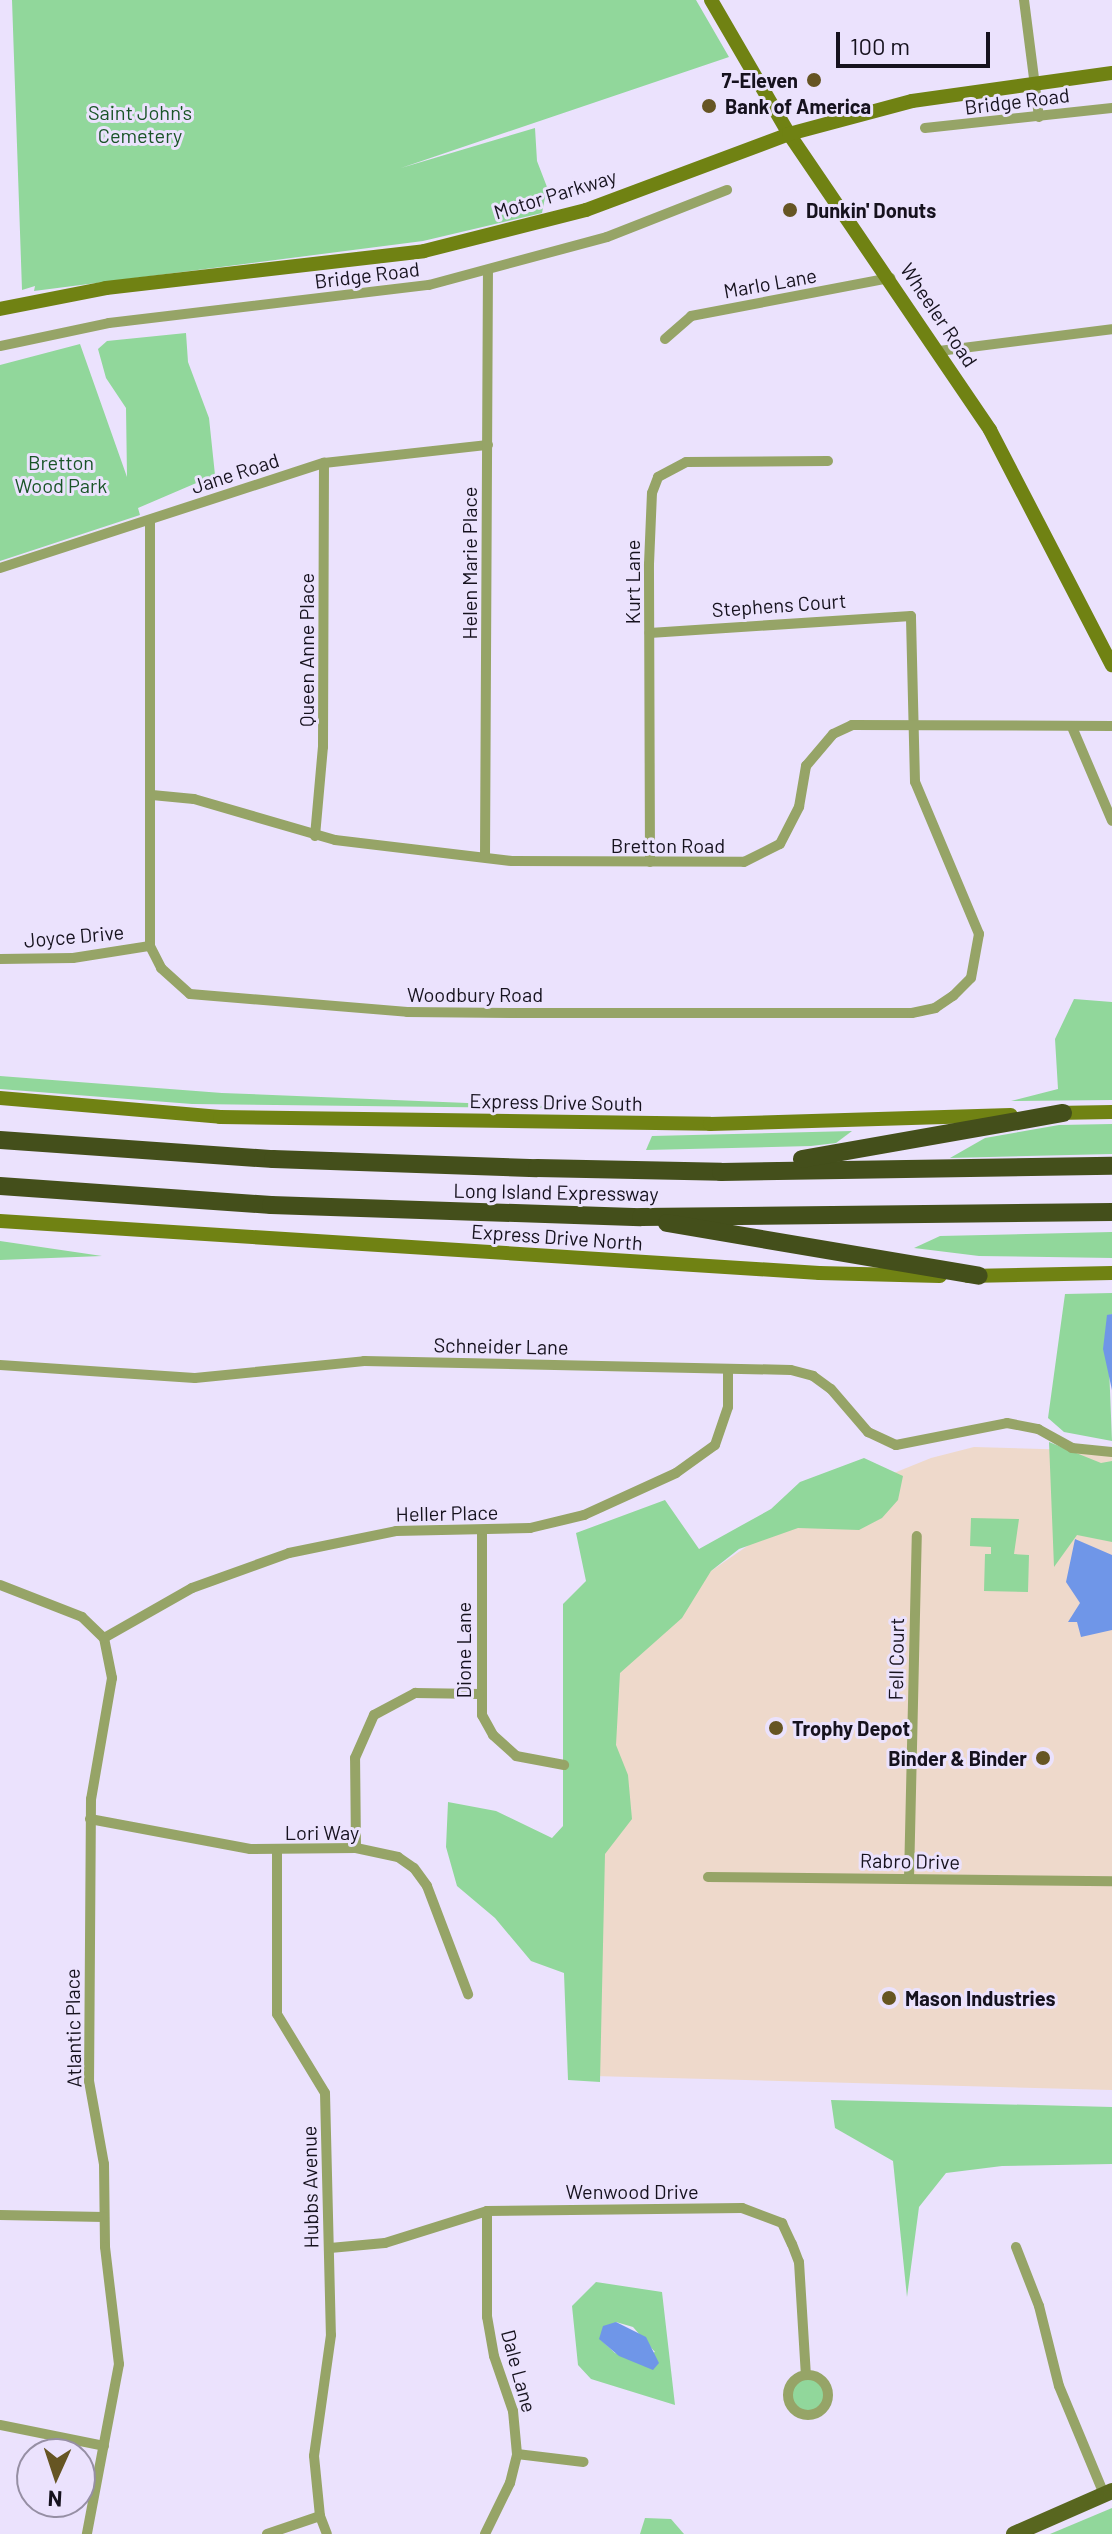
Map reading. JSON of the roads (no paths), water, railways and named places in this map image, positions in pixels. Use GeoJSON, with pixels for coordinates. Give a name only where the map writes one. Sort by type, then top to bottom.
{"type":"FeatureCollection","features":[{"type":"Feature","properties":{"kind":"highway"},"geometry":{"type":"LineString","coordinates":[[721,1172],[765,1162],[830,1158],[1063,1113]]}},
{"type":"Feature","properties":{"kind":"highway","name":"Long Island Expressway"},"geometry":{"type":"LineString","coordinates":[[0,1140],[402,1164],[721,1172],[1112,1166]]}},
{"type":"Feature","properties":{"kind":"highway","name":"Long Island Expressway"},"geometry":{"type":"LineString","coordinates":[[0,1186],[300,1206],[641,1217],[1112,1212]]}},
{"type":"Feature","properties":{"kind":"highway"},"geometry":{"type":"LineString","coordinates":[[641,1217],[695,1231],[979,1276]]}},
{"type":"Feature","properties":{"kind":"main road","name":"Wheeler Road"},"geometry":{"type":"LineString","coordinates":[[711,0],[789,134],[890,278],[990,430],[1112,665]]}},
{"type":"Feature","properties":{"kind":"main road","name":"Motor Parkway"},"geometry":{"type":"LineString","coordinates":[[0,309],[106,288],[424,251],[586,210],[789,134],[946,94],[1112,73]]}},
{"type":"Feature","properties":{"kind":"main road","name":"Express Drive South"},"geometry":{"type":"LineString","coordinates":[[0,1098],[220,1117],[647,1123],[1112,1112]]}},
{"type":"Feature","properties":{"kind":"main road","name":"Express Drive North"},"geometry":{"type":"LineString","coordinates":[[0,1221],[819,1273],[979,1276],[1112,1273]]}},
{"type":"Feature","properties":{"kind":"main road"},"geometry":{"type":"LineString","coordinates":[[1014,2534],[1108,2492]]}},
{"type":"Feature","properties":{"kind":"street"},"geometry":{"type":"LineString","coordinates":[[1024,0],[1039,117]]}},
{"type":"Feature","properties":{"kind":"street","name":"Bridge Road"},"geometry":{"type":"LineString","coordinates":[[925,128],[1112,108]]}},
{"type":"Feature","properties":{"kind":"street","name":"Bridge Road"},"geometry":{"type":"LineString","coordinates":[[0,346],[109,323],[429,285],[607,237],[727,190]]}},
{"type":"Feature","properties":{"kind":"street","name":"Helen Marie Place"},"geometry":{"type":"LineString","coordinates":[[485,857],[488,270]]}},
{"type":"Feature","properties":{"kind":"street","name":"Marlo Lane"},"geometry":{"type":"LineString","coordinates":[[665,339],[691,316],[890,278]]}},
{"type":"Feature","properties":{"kind":"street"},"geometry":{"type":"LineString","coordinates":[[939,351],[1112,329]]}},
{"type":"Feature","properties":{"kind":"street","name":"Jane Road"},"geometry":{"type":"LineString","coordinates":[[0,568],[324,463],[488,445]]}},
{"type":"Feature","properties":{"kind":"street","name":"Kurt Lane"},"geometry":{"type":"LineString","coordinates":[[650,862],[652,493],[658,477],[686,462],[828,461]]}},
{"type":"Feature","properties":{"kind":"street","name":"Queen Anne Place"},"geometry":{"type":"LineString","coordinates":[[315,836],[324,719],[324,463]]}},
{"type":"Feature","properties":{"kind":"street"},"geometry":{"type":"LineString","coordinates":[[150,520],[150,946]]}},
{"type":"Feature","properties":{"kind":"street","name":"Stephens Court"},"geometry":{"type":"LineString","coordinates":[[650,633],[911,616]]}},
{"type":"Feature","properties":{"kind":"street","name":"Woodbury Road"},"geometry":{"type":"LineString","coordinates":[[150,946],[175,984],[209,999],[407,1012],[912,1013],[935,1008],[971,978],[979,934],[915,782],[911,725],[911,616]]}},
{"type":"Feature","properties":{"kind":"street","name":"Bretton Road"},"geometry":{"type":"LineString","coordinates":[[152,795],[194,799],[315,836],[485,857],[706,864],[764,855],[792,827],[806,766],[833,734],[852,725],[1112,726]]}},
{"type":"Feature","properties":{"kind":"street"},"geometry":{"type":"LineString","coordinates":[[1072,727],[1112,821]]}},
{"type":"Feature","properties":{"kind":"street","name":"Joyce Drive"},"geometry":{"type":"LineString","coordinates":[[0,959],[73,958],[150,946]]}},
{"type":"Feature","properties":{"kind":"street","name":"Schneider Lane"},"geometry":{"type":"LineString","coordinates":[[0,1365],[195,1378],[364,1361],[728,1370],[813,1376],[868,1432],[896,1445],[971,1428],[1020,1425],[1072,1448],[1112,1452]]}},
{"type":"Feature","properties":{"kind":"street","name":"Heller Place"},"geometry":{"type":"LineString","coordinates":[[104,1638],[192,1588],[289,1553],[396,1531],[530,1528],[584,1515],[700,1459],[724,1427],[728,1370]]}},
{"type":"Feature","properties":{"kind":"street","name":"Dione Lane"},"geometry":{"type":"LineString","coordinates":[[482,1530],[479,1694],[482,1715],[503,1746],[530,1762],[564,1765]]}},
{"type":"Feature","properties":{"kind":"street","name":"Fell Court"},"geometry":{"type":"LineString","coordinates":[[909,1879],[917,1536]]}},
{"type":"Feature","properties":{"kind":"street"},"geometry":{"type":"LineString","coordinates":[[0,1585],[62,1606],[104,1638]]}},
{"type":"Feature","properties":{"kind":"street","name":"Atlantic Place"},"geometry":{"type":"LineString","coordinates":[[87,2534],[104,2446],[119,2339],[104,2217],[104,2164],[89,2081],[90,1819],[112,1678],[104,1638]]}},
{"type":"Feature","properties":{"kind":"street"},"geometry":{"type":"LineString","coordinates":[[356,1848],[355,1758],[374,1715],[415,1693],[479,1694]]}},
{"type":"Feature","properties":{"kind":"street","name":"Lori Way"},"geometry":{"type":"LineString","coordinates":[[90,1819],[227,1846],[277,1850],[356,1848],[398,1857],[414,1868],[427,1886],[468,1994]]}},
{"type":"Feature","properties":{"kind":"street","name":"Hubbs Avenue"},"geometry":{"type":"LineString","coordinates":[[277,1850],[277,2014],[325,2093],[330,2363],[314,2456],[320,2516],[327,2534]]}},
{"type":"Feature","properties":{"kind":"street","name":"Rabro Drive"},"geometry":{"type":"LineString","coordinates":[[708,1877],[1112,1881]]}},
{"type":"Feature","properties":{"kind":"street","name":"Wenwood Drive"},"geometry":{"type":"LineString","coordinates":[[330,2248],[385,2243],[487,2211],[742,2208],[782,2223],[799,2262],[806,2375]]}},
{"type":"Feature","properties":{"kind":"street","name":"Dale Lane"},"geometry":{"type":"LineString","coordinates":[[485,2534],[510,2483],[517,2454],[513,2411],[487,2317],[487,2211]]}},
{"type":"Feature","properties":{"kind":"street"},"geometry":{"type":"LineString","coordinates":[[0,2215],[104,2217]]}},
{"type":"Feature","properties":{"kind":"street"},"geometry":{"type":"LineString","coordinates":[[1016,2247],[1039,2306],[1059,2386],[1108,2492]]}},
{"type":"Feature","properties":{"kind":"street"},"geometry":{"type":"LineString","coordinates":[[0,2425],[104,2446]]}},
{"type":"Feature","properties":{"kind":"street"},"geometry":{"type":"LineString","coordinates":[[517,2454],[584,2462]]}},
{"type":"Feature","properties":{"kind":"street"},"geometry":{"type":"LineString","coordinates":[[267,2534],[320,2516]]}},
{"type":"Feature","properties":{"kind":"water"},"geometry":{"type":"Polygon","coordinates":[[[1112,1314],[1112,1390],[1103,1349],[1107,1315],[1112,1314]]]}},
{"type":"Feature","properties":{"kind":"water"},"geometry":{"type":"Polygon","coordinates":[[[1075,1539],[1112,1555],[1112,1630],[1081,1637],[1077,1622],[1068,1622],[1080,1603],[1066,1582],[1075,1539]]]}},
{"type":"Feature","properties":{"kind":"water"},"geometry":{"type":"Polygon","coordinates":[[[616,2322],[646,2337],[659,2363],[653,2370],[619,2356],[599,2339],[603,2326],[616,2322]]]}},
{"type":"Feature","properties":{"kind":"place","name":"7-Eleven"},"geometry":{"type":"Point","coordinates":[814,80]}},
{"type":"Feature","properties":{"kind":"place","name":"Bank of America"},"geometry":{"type":"Point","coordinates":[709,106]}},
{"type":"Feature","properties":{"kind":"place","name":"Dunkin' Donuts"},"geometry":{"type":"Point","coordinates":[790,210]}},
{"type":"Feature","properties":{"kind":"place","name":"Trophy Depot"},"geometry":{"type":"Point","coordinates":[776,1728]}},
{"type":"Feature","properties":{"kind":"place","name":"Binder & Binder"},"geometry":{"type":"Point","coordinates":[1043,1758]}},
{"type":"Feature","properties":{"kind":"place","name":"Mason Industries"},"geometry":{"type":"Point","coordinates":[889,1998]}},
{"type":"Feature","properties":{"kind":"park label","name":"Saint John's Cemetery"},"geometry":{"type":"Point","coordinates":[140,124]}},
{"type":"Feature","properties":{"kind":"park label","name":"Bretton Wood Park"},"geometry":{"type":"Point","coordinates":[61,474]}}]}
